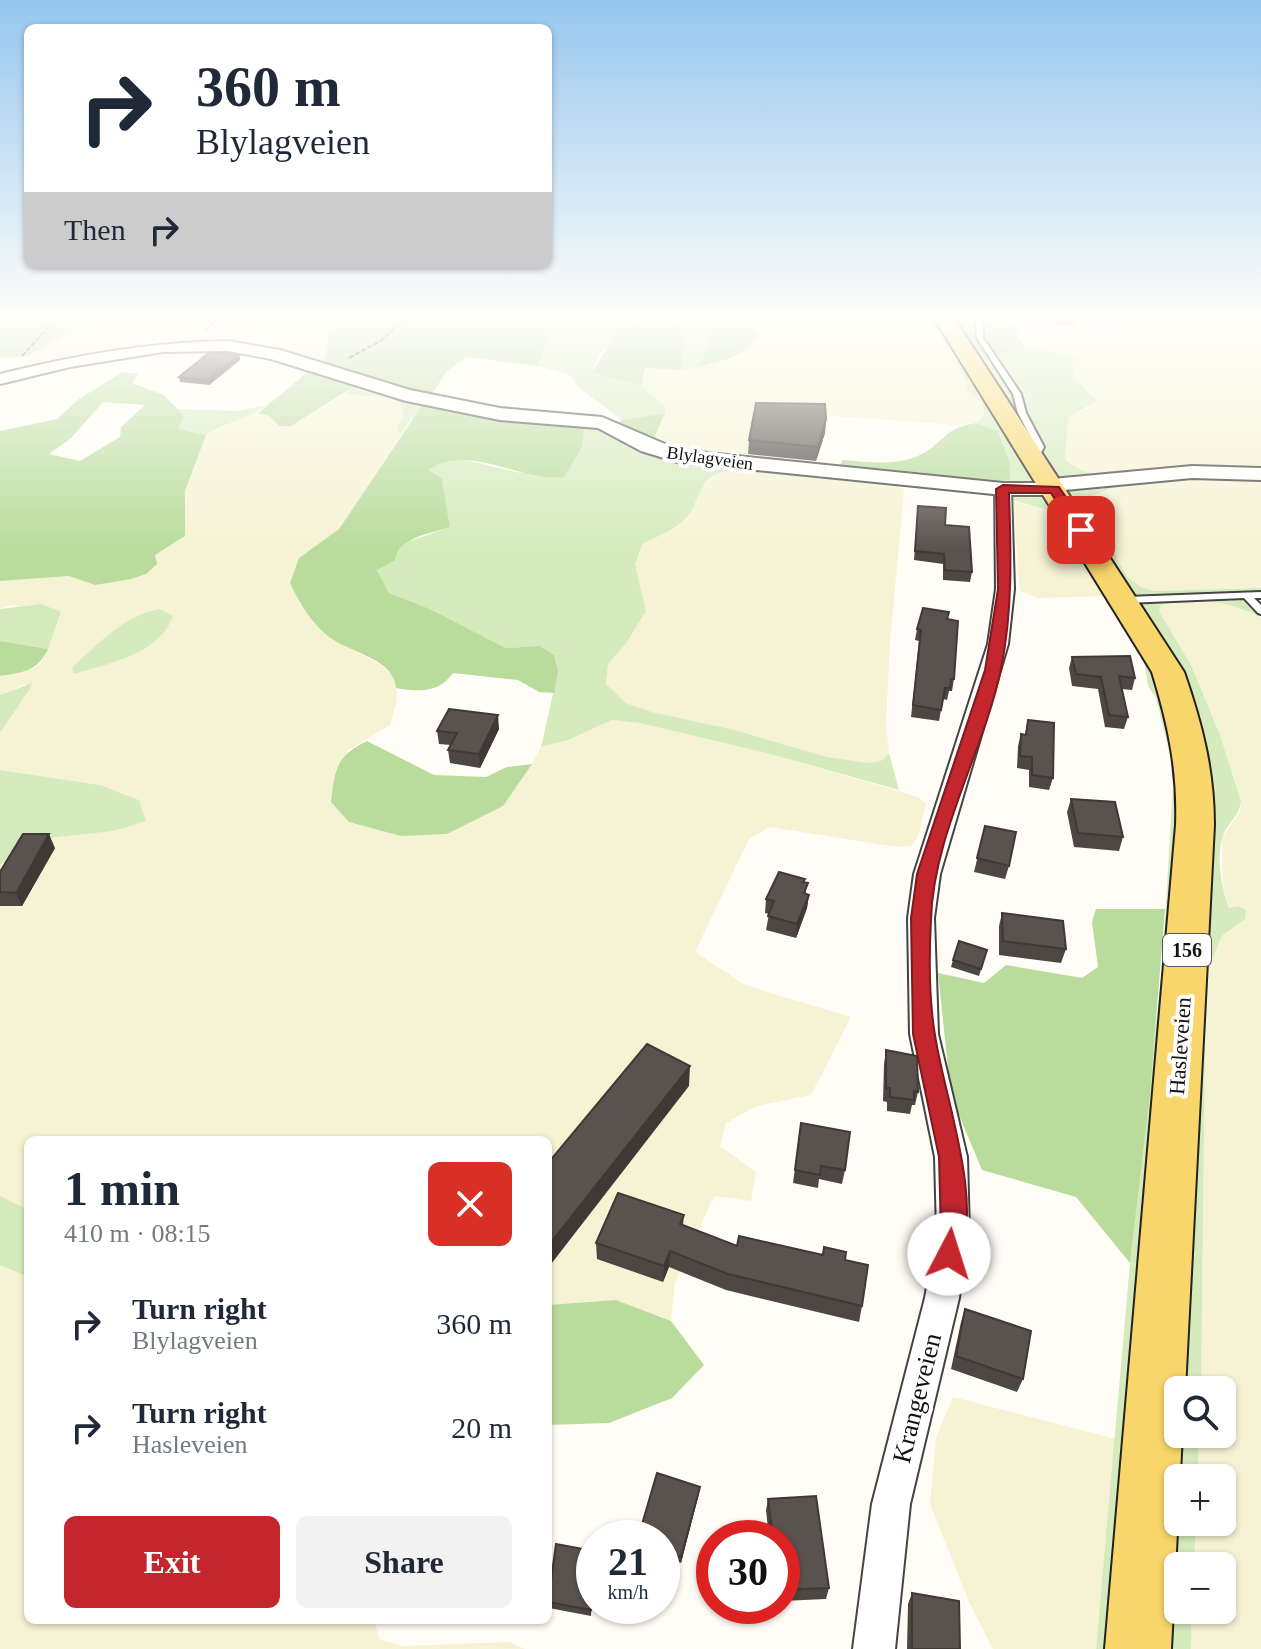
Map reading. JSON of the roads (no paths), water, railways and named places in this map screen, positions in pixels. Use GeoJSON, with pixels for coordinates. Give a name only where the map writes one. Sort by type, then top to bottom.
{"type":"FeatureCollection","features":[{"type":"Feature","properties":{"kind":"main road","name":"Hasleveien"},"geometry":{"type":"LineString","coordinates":[[994,395],[1154,644],[1181,703],[1192,748],[1196,786],[1138,1649]]}},
{"type":"Feature","properties":{"kind":"street","name":"Blylagveien"},"geometry":{"type":"LineString","coordinates":[[406,395],[500,414],[602,423],[648,447],[677,456],[1003,489],[1047,478],[1192,472],[1261,474]]}},
{"type":"Feature","properties":{"kind":"street","name":"Krangeveien"},"geometry":{"type":"LineString","coordinates":[[874,1649],[891,1504],[942,1298],[953,1232],[951,1157],[924,1034],[921,918],[927,874],[996,657],[1005,589],[1003,489]]}},
{"type":"Feature","properties":{"kind":"lane"},"geometry":{"type":"LineString","coordinates":[[1017,395],[1022,413],[1035,433],[1047,478]]}},
{"type":"Feature","properties":{"kind":"lane"},"geometry":{"type":"LineString","coordinates":[[1126,600],[1261,595]]}},
{"type":"Feature","properties":{"kind":"lane"},"geometry":{"type":"LineString","coordinates":[[1248,597],[1261,611]]}}]}
